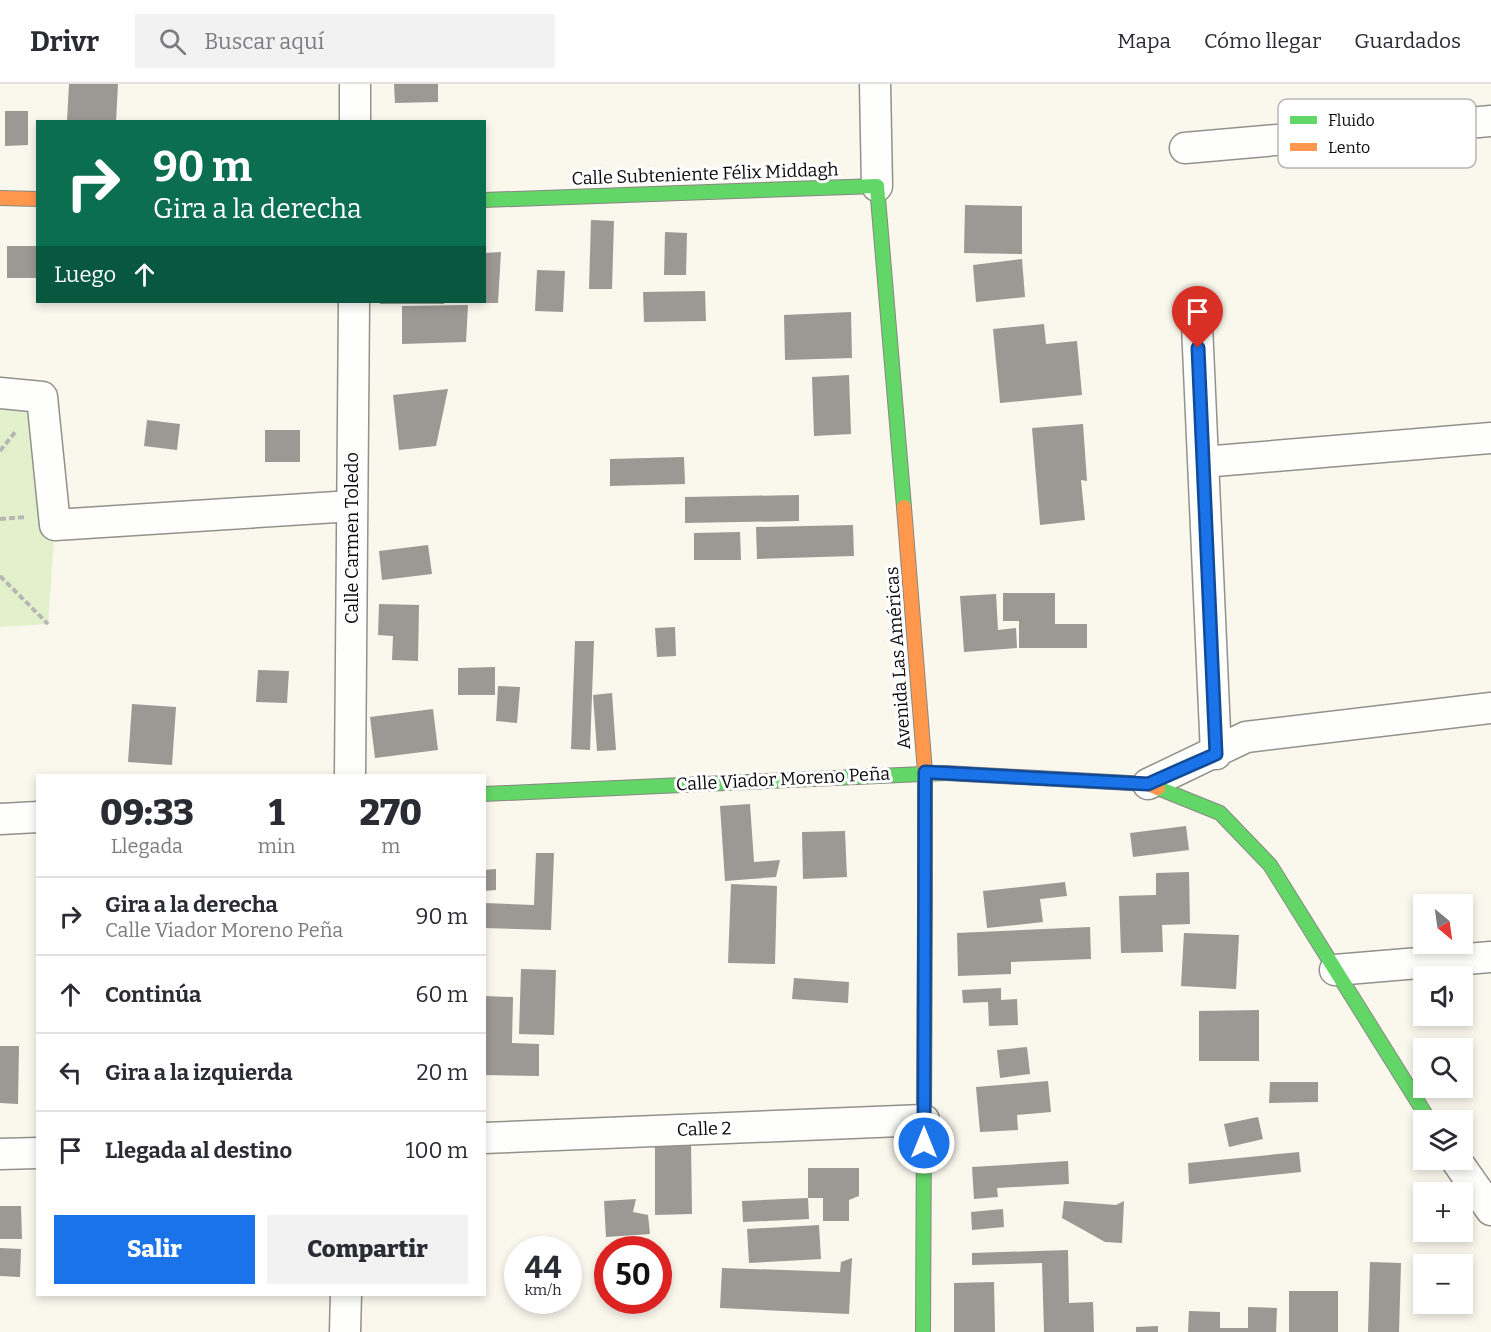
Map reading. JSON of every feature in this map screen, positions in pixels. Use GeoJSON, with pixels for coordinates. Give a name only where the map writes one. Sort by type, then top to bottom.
{"type":"FeatureCollection","features":[{"type":"Feature","properties":{"kind":"main road","name":"Calle Subteniente Félix Middagh"},"geometry":{"type":"LineString","coordinates":[[486,200],[877,186]]}},
{"type":"Feature","properties":{"kind":"main road","name":"Avenida Las Américas"},"geometry":{"type":"LineString","coordinates":[[877,186],[883,235],[925,772],[923,1332]]}},
{"type":"Feature","properties":{"kind":"main road"},"geometry":{"type":"LineString","coordinates":[[0,198],[36,199]]}},
{"type":"Feature","properties":{"kind":"main road","name":"Calle Viador Moreno Peña"},"geometry":{"type":"LineString","coordinates":[[486,794],[925,772],[1148,784],[1220,813],[1270,865],[1335,970]]}},
{"type":"Feature","properties":{"kind":"main road"},"geometry":{"type":"LineString","coordinates":[[1335,970],[1423,1110]]}},
{"type":"Feature","properties":{"kind":"street"},"geometry":{"type":"LineString","coordinates":[[355,84],[355,120]]}},
{"type":"Feature","properties":{"kind":"street"},"geometry":{"type":"LineString","coordinates":[[875,84],[877,186]]}},
{"type":"Feature","properties":{"kind":"street"},"geometry":{"type":"LineString","coordinates":[[1476,123],[1491,122]]}},
{"type":"Feature","properties":{"kind":"street"},"geometry":{"type":"LineString","coordinates":[[1185,148],[1278,140]]}},
{"type":"Feature","properties":{"kind":"street","name":"Calle Carmen Toledo"},"geometry":{"type":"LineString","coordinates":[[350,774],[354,303]]}},
{"type":"Feature","properties":{"kind":"street"},"geometry":{"type":"LineString","coordinates":[[1197,325],[1216,754]]}},
{"type":"Feature","properties":{"kind":"street"},"geometry":{"type":"LineString","coordinates":[[0,393],[42,397],[55,525],[352,506]]}},
{"type":"Feature","properties":{"kind":"street"},"geometry":{"type":"LineString","coordinates":[[1203,462],[1491,438]]}},
{"type":"Feature","properties":{"kind":"street"},"geometry":{"type":"LineString","coordinates":[[1148,784],[1216,754],[1246,737],[1491,708]]}},
{"type":"Feature","properties":{"kind":"street"},"geometry":{"type":"LineString","coordinates":[[0,819],[36,817]]}},
{"type":"Feature","properties":{"kind":"street"},"geometry":{"type":"LineString","coordinates":[[1335,970],[1491,957]]}},
{"type":"Feature","properties":{"kind":"street","name":"Calle 2"},"geometry":{"type":"LineString","coordinates":[[486,1138],[924,1119]]}},
{"type":"Feature","properties":{"kind":"street"},"geometry":{"type":"LineString","coordinates":[[0,1154],[36,1153]]}},
{"type":"Feature","properties":{"kind":"street"},"geometry":{"type":"LineString","coordinates":[[1466,1170],[1482,1185],[1491,1210]]}},
{"type":"Feature","properties":{"kind":"street"},"geometry":{"type":"LineString","coordinates":[[345,1296],[345,1332]]}},
{"type":"Feature","properties":{"kind":"path"},"geometry":{"type":"LineString","coordinates":[[0,576],[48,624]]}},
{"type":"Feature","properties":{"kind":"green space"},"geometry":{"type":"Polygon","coordinates":[[[0,397],[42,397],[55,525],[48,624],[0,627],[0,397]]]}},
{"type":"Feature","properties":{"kind":"building"},"geometry":{"type":"Polygon","coordinates":[[[69,84],[118,84],[116,120],[67,120],[69,84]]]}},
{"type":"Feature","properties":{"kind":"building"},"geometry":{"type":"Polygon","coordinates":[[[394,84],[438,84],[438,102],[395,103],[394,84]]]}},
{"type":"Feature","properties":{"kind":"building"},"geometry":{"type":"Polygon","coordinates":[[[5,111],[28,111],[28,145],[5,146],[5,111]]]}},
{"type":"Feature","properties":{"kind":"building"},"geometry":{"type":"Polygon","coordinates":[[[965,205],[1022,206],[1022,254],[964,253],[965,205]]]}},
{"type":"Feature","properties":{"kind":"building"},"geometry":{"type":"Polygon","coordinates":[[[591,220],[614,221],[612,289],[589,289],[591,220]]]}},
{"type":"Feature","properties":{"kind":"building"},"geometry":{"type":"Polygon","coordinates":[[[665,232],[687,233],[686,275],[664,275],[665,232]]]}},
{"type":"Feature","properties":{"kind":"building"},"geometry":{"type":"Polygon","coordinates":[[[7,246],[36,246],[36,278],[7,278],[7,246]]]}},
{"type":"Feature","properties":{"kind":"building"},"geometry":{"type":"Polygon","coordinates":[[[501,252],[498,303],[486,303],[486,253],[501,252]]]}},
{"type":"Feature","properties":{"kind":"building"},"geometry":{"type":"Polygon","coordinates":[[[1022,259],[1025,297],[976,302],[973,265],[1022,259]]]}},
{"type":"Feature","properties":{"kind":"building"},"geometry":{"type":"Polygon","coordinates":[[[537,270],[565,271],[563,312],[535,311],[537,270]]]}},
{"type":"Feature","properties":{"kind":"building"},"geometry":{"type":"Polygon","coordinates":[[[705,291],[706,321],[644,322],[643,292],[705,291]]]}},
{"type":"Feature","properties":{"kind":"building"},"geometry":{"type":"Polygon","coordinates":[[[380,303],[444,303],[444,304],[380,303]]]}},
{"type":"Feature","properties":{"kind":"building"},"geometry":{"type":"Polygon","coordinates":[[[468,305],[466,342],[402,344],[402,306],[468,305]]]}},
{"type":"Feature","properties":{"kind":"building"},"geometry":{"type":"Polygon","coordinates":[[[851,312],[852,358],[785,360],[784,315],[851,312]]]}},
{"type":"Feature","properties":{"kind":"building"},"geometry":{"type":"Polygon","coordinates":[[[1044,324],[1046,344],[1077,341],[1082,395],[1000,403],[993,329],[1044,324]]]}},
{"type":"Feature","properties":{"kind":"building"},"geometry":{"type":"Polygon","coordinates":[[[849,375],[851,434],[814,436],[812,377],[849,375]]]}},
{"type":"Feature","properties":{"kind":"building"},"geometry":{"type":"Polygon","coordinates":[[[448,389],[436,446],[399,450],[393,395],[448,389]]]}},
{"type":"Feature","properties":{"kind":"building"},"geometry":{"type":"Polygon","coordinates":[[[147,420],[180,424],[177,450],[144,446],[147,420]]]}},
{"type":"Feature","properties":{"kind":"building"},"geometry":{"type":"Polygon","coordinates":[[[1083,424],[1087,481],[1081,480],[1085,520],[1040,525],[1032,428],[1083,424]]]}},
{"type":"Feature","properties":{"kind":"building"},"geometry":{"type":"Polygon","coordinates":[[[265,430],[300,430],[300,462],[265,462],[265,430]]]}},
{"type":"Feature","properties":{"kind":"building"},"geometry":{"type":"Polygon","coordinates":[[[684,457],[685,484],[610,486],[610,459],[684,457]]]}},
{"type":"Feature","properties":{"kind":"building"},"geometry":{"type":"Polygon","coordinates":[[[799,495],[799,521],[685,523],[685,497],[799,495]]]}},
{"type":"Feature","properties":{"kind":"building"},"geometry":{"type":"Polygon","coordinates":[[[853,525],[854,556],[757,559],[756,527],[853,525]]]}},
{"type":"Feature","properties":{"kind":"building"},"geometry":{"type":"Polygon","coordinates":[[[740,532],[741,560],[694,560],[694,533],[740,532]]]}},
{"type":"Feature","properties":{"kind":"building"},"geometry":{"type":"Polygon","coordinates":[[[428,545],[432,574],[382,580],[379,551],[428,545]]]}},
{"type":"Feature","properties":{"kind":"building"},"geometry":{"type":"Polygon","coordinates":[[[1003,593],[1055,593],[1055,624],[1087,624],[1087,648],[1019,648],[1019,621],[1003,621],[1003,593]]]}},
{"type":"Feature","properties":{"kind":"building"},"geometry":{"type":"Polygon","coordinates":[[[996,594],[998,630],[1016,628],[1017,648],[964,652],[960,596],[996,594]]]}},
{"type":"Feature","properties":{"kind":"building"},"geometry":{"type":"Polygon","coordinates":[[[379,604],[419,605],[418,661],[392,660],[393,636],[378,635],[379,604]]]}},
{"type":"Feature","properties":{"kind":"building"},"geometry":{"type":"Polygon","coordinates":[[[675,627],[676,656],[657,657],[655,628],[675,627]]]}},
{"type":"Feature","properties":{"kind":"building"},"geometry":{"type":"Polygon","coordinates":[[[575,641],[594,641],[590,750],[571,749],[575,641]]]}},
{"type":"Feature","properties":{"kind":"building"},"geometry":{"type":"Polygon","coordinates":[[[495,667],[495,695],[458,695],[458,668],[495,667]]]}},
{"type":"Feature","properties":{"kind":"building"},"geometry":{"type":"Polygon","coordinates":[[[258,670],[289,671],[287,703],[256,702],[258,670]]]}},
{"type":"Feature","properties":{"kind":"building"},"geometry":{"type":"Polygon","coordinates":[[[498,686],[520,687],[517,723],[496,721],[498,686]]]}},
{"type":"Feature","properties":{"kind":"building"},"geometry":{"type":"Polygon","coordinates":[[[612,693],[616,750],[597,751],[593,695],[612,693]]]}},
{"type":"Feature","properties":{"kind":"building"},"geometry":{"type":"Polygon","coordinates":[[[132,704],[176,707],[172,765],[128,762],[132,704]]]}},
{"type":"Feature","properties":{"kind":"building"},"geometry":{"type":"Polygon","coordinates":[[[433,709],[438,750],[375,758],[370,717],[433,709]]]}},
{"type":"Feature","properties":{"kind":"building"},"geometry":{"type":"Polygon","coordinates":[[[750,804],[754,862],[780,860],[776,877],[725,881],[720,806],[750,804]]]}},
{"type":"Feature","properties":{"kind":"building"},"geometry":{"type":"Polygon","coordinates":[[[1186,826],[1189,850],[1133,857],[1130,833],[1186,826]]]}},
{"type":"Feature","properties":{"kind":"building"},"geometry":{"type":"Polygon","coordinates":[[[845,831],[847,877],[803,879],[802,832],[845,831]]]}},
{"type":"Feature","properties":{"kind":"building"},"geometry":{"type":"Polygon","coordinates":[[[536,853],[554,853],[551,930],[486,928],[486,903],[534,905],[536,853]]]}},
{"type":"Feature","properties":{"kind":"building"},"geometry":{"type":"Polygon","coordinates":[[[496,869],[496,890],[486,891],[486,870],[496,869]]]}},
{"type":"Feature","properties":{"kind":"building"},"geometry":{"type":"Polygon","coordinates":[[[1189,872],[1190,924],[1162,925],[1163,952],[1121,953],[1119,896],[1156,895],[1156,873],[1189,872]]]}},
{"type":"Feature","properties":{"kind":"building"},"geometry":{"type":"Polygon","coordinates":[[[1065,882],[1067,896],[1040,899],[1043,922],[987,928],[983,891],[1065,882]]]}},
{"type":"Feature","properties":{"kind":"building"},"geometry":{"type":"Polygon","coordinates":[[[731,884],[777,886],[775,964],[728,963],[731,884]]]}},
{"type":"Feature","properties":{"kind":"building"},"geometry":{"type":"Polygon","coordinates":[[[1090,927],[1091,959],[1011,962],[1011,974],[958,976],[957,933],[1090,927]]]}},
{"type":"Feature","properties":{"kind":"building"},"geometry":{"type":"Polygon","coordinates":[[[1184,933],[1239,935],[1236,989],[1181,986],[1184,933]]]}},
{"type":"Feature","properties":{"kind":"building"},"geometry":{"type":"Polygon","coordinates":[[[521,969],[556,970],[554,1035],[519,1034],[521,969]]]}},
{"type":"Feature","properties":{"kind":"building"},"geometry":{"type":"Polygon","coordinates":[[[794,978],[849,982],[848,1003],[792,999],[794,978]]]}},
{"type":"Feature","properties":{"kind":"building"},"geometry":{"type":"Polygon","coordinates":[[[1001,988],[1001,1000],[1017,999],[1018,1025],[989,1026],[988,1002],[963,1003],[962,990],[1001,988]]]}},
{"type":"Feature","properties":{"kind":"building"},"geometry":{"type":"Polygon","coordinates":[[[486,996],[513,997],[512,1043],[539,1044],[539,1076],[486,1075],[486,996]]]}},
{"type":"Feature","properties":{"kind":"building"},"geometry":{"type":"Polygon","coordinates":[[[1259,1010],[1259,1061],[1199,1061],[1199,1011],[1259,1010]]]}},
{"type":"Feature","properties":{"kind":"building"},"geometry":{"type":"Polygon","coordinates":[[[0,1046],[19,1046],[18,1104],[0,1103],[0,1046]]]}},
{"type":"Feature","properties":{"kind":"building"},"geometry":{"type":"Polygon","coordinates":[[[1027,1047],[1030,1074],[1000,1078],[997,1050],[1027,1047]]]}},
{"type":"Feature","properties":{"kind":"building"},"geometry":{"type":"Polygon","coordinates":[[[1048,1081],[1051,1112],[1017,1115],[1018,1130],[980,1132],[976,1087],[1048,1081]]]}},
{"type":"Feature","properties":{"kind":"building"},"geometry":{"type":"Polygon","coordinates":[[[1270,1082],[1318,1082],[1318,1102],[1269,1103],[1270,1082]]]}},
{"type":"Feature","properties":{"kind":"building"},"geometry":{"type":"Polygon","coordinates":[[[1258,1117],[1263,1139],[1229,1147],[1224,1124],[1258,1117]]]}},
{"type":"Feature","properties":{"kind":"building"},"geometry":{"type":"Polygon","coordinates":[[[691,1142],[692,1214],[655,1215],[655,1143],[691,1142]]]}},
{"type":"Feature","properties":{"kind":"building"},"geometry":{"type":"Polygon","coordinates":[[[1299,1152],[1301,1172],[1189,1184],[1188,1163],[1299,1152]]]}},
{"type":"Feature","properties":{"kind":"building"},"geometry":{"type":"Polygon","coordinates":[[[1068,1161],[1069,1184],[997,1188],[998,1197],[974,1199],[972,1167],[1068,1161]]]}},
{"type":"Feature","properties":{"kind":"building"},"geometry":{"type":"Polygon","coordinates":[[[808,1168],[859,1168],[859,1196],[849,1200],[849,1221],[823,1221],[823,1198],[808,1198],[808,1168]]]}},
{"type":"Feature","properties":{"kind":"building"},"geometry":{"type":"Polygon","coordinates":[[[808,1198],[809,1219],[743,1222],[742,1201],[808,1198]]]}},
{"type":"Feature","properties":{"kind":"building"},"geometry":{"type":"Polygon","coordinates":[[[636,1199],[633,1212],[648,1215],[650,1234],[606,1236],[604,1201],[636,1199]]]}},
{"type":"Feature","properties":{"kind":"building"},"geometry":{"type":"Polygon","coordinates":[[[1064,1201],[1116,1205],[1124,1201],[1122,1243],[1105,1242],[1062,1218],[1064,1201]]]}},
{"type":"Feature","properties":{"kind":"building"},"geometry":{"type":"Polygon","coordinates":[[[0,1206],[21,1206],[22,1239],[0,1239],[0,1206]]]}},
{"type":"Feature","properties":{"kind":"building"},"geometry":{"type":"Polygon","coordinates":[[[1003,1209],[1004,1227],[972,1230],[971,1212],[1003,1209]]]}},
{"type":"Feature","properties":{"kind":"building"},"geometry":{"type":"Polygon","coordinates":[[[819,1225],[821,1259],[749,1263],[747,1229],[819,1225]]]}},
{"type":"Feature","properties":{"kind":"building"},"geometry":{"type":"Polygon","coordinates":[[[0,1248],[21,1249],[20,1277],[0,1276],[0,1248]]]}},
{"type":"Feature","properties":{"kind":"building"},"geometry":{"type":"Polygon","coordinates":[[[1068,1250],[1069,1303],[1093,1302],[1094,1332],[1044,1332],[1042,1263],[972,1265],[972,1253],[1068,1250]]]}},
{"type":"Feature","properties":{"kind":"building"},"geometry":{"type":"Polygon","coordinates":[[[852,1258],[849,1314],[720,1308],[722,1268],[840,1272],[841,1262],[852,1258]]]}},
{"type":"Feature","properties":{"kind":"building"},"geometry":{"type":"Polygon","coordinates":[[[1370,1262],[1401,1263],[1399,1332],[1368,1332],[1370,1262]]]}},
{"type":"Feature","properties":{"kind":"building"},"geometry":{"type":"Polygon","coordinates":[[[994,1282],[995,1332],[954,1332],[954,1283],[994,1282]]]}},
{"type":"Feature","properties":{"kind":"building"},"geometry":{"type":"Polygon","coordinates":[[[1289,1291],[1338,1291],[1338,1332],[1289,1332],[1289,1291]]]}},
{"type":"Feature","properties":{"kind":"building"},"geometry":{"type":"Polygon","coordinates":[[[1248,1307],[1277,1308],[1276,1332],[1188,1332],[1189,1311],[1220,1312],[1220,1328],[1248,1328],[1248,1307]]]}},
{"type":"Feature","properties":{"kind":"building"},"geometry":{"type":"Polygon","coordinates":[[[1158,1326],[1158,1332],[1136,1332],[1136,1327],[1158,1326]]]}},
{"type":"Feature","properties":{"kind":"traffic: fast"},"geometry":{"type":"LineString","coordinates":[[486,200],[877,186],[904,507]]}},
{"type":"Feature","properties":{"kind":"traffic: fast"},"geometry":{"type":"LineString","coordinates":[[486,794],[945,773]]}},
{"type":"Feature","properties":{"kind":"traffic: fast"},"geometry":{"type":"LineString","coordinates":[[1158,788],[1220,813],[1270,865],[1423,1110]]}},
{"type":"Feature","properties":{"kind":"traffic: fast"},"geometry":{"type":"LineString","coordinates":[[923,1332],[925,907]]}},
{"type":"Feature","properties":{"kind":"traffic: slow"},"geometry":{"type":"LineString","coordinates":[[0,198],[36,199]]}},
{"type":"Feature","properties":{"kind":"traffic: slow"},"geometry":{"type":"LineString","coordinates":[[904,507],[925,772],[925,907]]}},
{"type":"Feature","properties":{"kind":"traffic: slow"},"geometry":{"type":"LineString","coordinates":[[945,773],[1148,784],[1158,788]]}},
{"type":"Feature","properties":{"kind":"route"},"geometry":{"type":"LineString","coordinates":[[924,1143],[925,772],[1148,784],[1216,754],[1198,348]]}}]}
